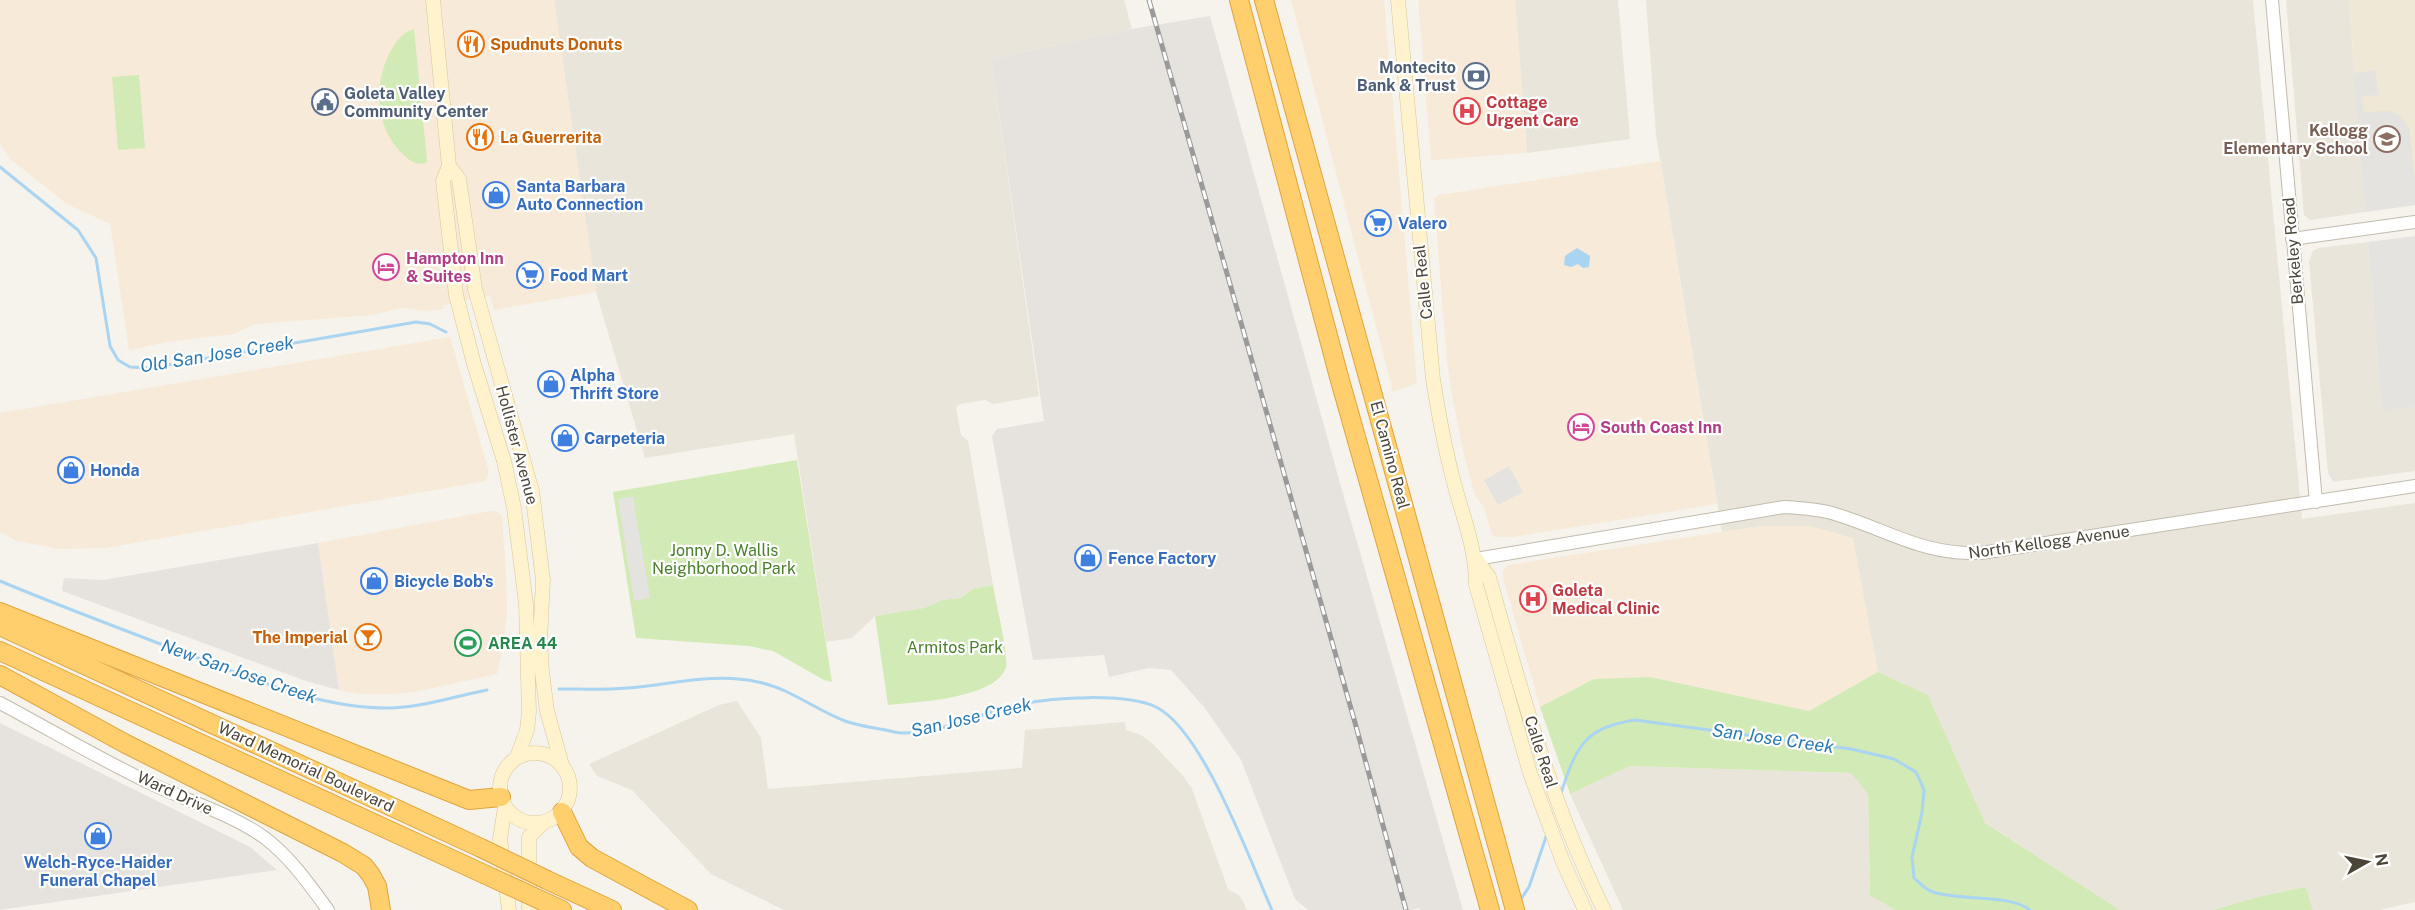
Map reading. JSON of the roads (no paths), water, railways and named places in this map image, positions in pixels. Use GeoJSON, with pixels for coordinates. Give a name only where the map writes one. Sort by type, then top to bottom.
{"type":"FeatureCollection","features":[{"type":"Feature","properties":{"kind":"highway","name":"El Camino Real"},"geometry":{"type":"LineString","coordinates":[[1239,0],[1339,377],[1488,903]]}},
{"type":"Feature","properties":{"kind":"highway","name":"El Camino Real"},"geometry":{"type":"LineString","coordinates":[[1264,0],[1515,910]]}},
{"type":"Feature","properties":{"kind":"highway"},"geometry":{"type":"LineString","coordinates":[[0,612],[470,800],[503,802]]}},
{"type":"Feature","properties":{"kind":"highway","name":"Ward Memorial Boulevard"},"geometry":{"type":"LineString","coordinates":[[0,626],[612,910]]}},
{"type":"Feature","properties":{"kind":"highway","name":"Ward Memorial Boulevard"},"geometry":{"type":"LineString","coordinates":[[0,651],[556,907]]}},
{"type":"Feature","properties":{"kind":"highway"},"geometry":{"type":"LineString","coordinates":[[0,675],[126,744],[343,853],[364,866],[371,875],[377,886],[381,910]]}},
{"type":"Feature","properties":{"kind":"highway"},"geometry":{"type":"LineString","coordinates":[[561,812],[579,847],[592,858],[688,910]]}},
{"type":"Feature","properties":{"kind":"highway"},"geometry":{"type":"LineString","coordinates":[[357,863],[371,890],[372,899],[368,910]]}},
{"type":"Feature","properties":{"kind":"main road","name":"Hollister Avenue"},"geometry":{"type":"LineString","coordinates":[[433,0],[449,166],[443,181],[456,295],[474,364],[504,461],[514,508],[526,604],[529,712],[527,730],[517,757]]}},
{"type":"Feature","properties":{"kind":"main road","name":"Calle Real"},"geometry":{"type":"LineString","coordinates":[[1398,0],[1432,379],[1452,475],[1476,559],[1476,585],[1530,773],[1563,862],[1585,910]]}},
{"type":"Feature","properties":{"kind":"main road","name":"Hollister Avenue"},"geometry":{"type":"LineString","coordinates":[[449,166],[459,179],[475,289],[532,491],[543,580],[540,639],[542,672],[547,711],[562,765]]}},
{"type":"Feature","properties":{"kind":"main road","name":"Calle Real"},"geometry":{"type":"LineString","coordinates":[[1476,559],[1489,577],[1547,774],[1569,832],[1604,910]]}},
{"type":"Feature","properties":{"kind":"main road"},"geometry":{"type":"LineString","coordinates":[[509,910],[500,839],[503,802],[500,785],[502,774],[508,764],[517,757],[529,753],[541,753],[552,757],[562,765],[570,784],[567,803],[561,812],[544,822],[529,837],[529,910]]}},
{"type":"Feature","properties":{"kind":"main road"},"geometry":{"type":"LineString","coordinates":[[503,802],[513,815],[522,821],[544,822]]}},
{"type":"Feature","properties":{"kind":"street","name":"Berkeley Road"},"geometry":{"type":"LineString","coordinates":[[2272,0],[2316,502]]}},
{"type":"Feature","properties":{"kind":"street"},"geometry":{"type":"LineString","coordinates":[[2292,239],[2415,222]]}},
{"type":"Feature","properties":{"kind":"street","name":"North Kellogg Avenue"},"geometry":{"type":"LineString","coordinates":[[1476,559],[1785,507],[1835,514],[1926,548],[1962,554],[1981,553],[2415,486]]}},
{"type":"Feature","properties":{"kind":"street","name":"Ward Drive"},"geometry":{"type":"LineString","coordinates":[[0,703],[152,784],[243,825],[265,838],[298,869],[328,910]]}},
{"type":"Feature","properties":{"kind":"water"},"geometry":{"type":"Polygon","coordinates":[[[1577,248],[1590,256],[1589,267],[1583,268],[1578,264],[1571,267],[1564,265],[1565,256],[1577,248]]]}},
{"type":"Feature","properties":{"kind":"waterway","name":"Old San Jose Creek"},"geometry":{"type":"LineString","coordinates":[[0,167],[78,230],[96,258],[110,346],[118,360],[130,367],[150,368],[416,322],[430,324],[446,332]]}},
{"type":"Feature","properties":{"kind":"waterway","name":"New San Jose Creek"},"geometry":{"type":"LineString","coordinates":[[0,581],[260,682],[336,703],[362,707],[400,707],[425,704],[487,690]]}},
{"type":"Feature","properties":{"kind":"waterway","name":"San Jose Creek"},"geometry":{"type":"LineString","coordinates":[[559,689],[619,689],[692,680],[742,679],[781,689],[849,722],[898,733],[933,730],[1021,704],[1070,698],[1109,698],[1156,707],[1174,720],[1208,768],[1238,830],[1272,910]]}},
{"type":"Feature","properties":{"kind":"waterway","name":"San Jose Creek"},"geometry":{"type":"LineString","coordinates":[[1561,793],[1577,752],[1584,743],[1604,728],[1635,720],[1851,749],[1894,759],[1916,772],[1924,790],[1922,813],[1912,857],[1914,878],[1933,892],[2011,902],[2030,910]]}},
{"type":"Feature","properties":{"kind":"waterway","name":"San Jose Creek"},"geometry":{"type":"LineString","coordinates":[[1519,902],[1529,887],[1547,834]]}},
{"type":"Feature","properties":{"kind":"railway"},"geometry":{"type":"LineString","coordinates":[[1149,0],[1354,719],[1406,910]]}},
{"type":"Feature","properties":{"kind":"place","name":"Spudnuts Donuts"},"geometry":{"type":"Point","coordinates":[471,44]}},
{"type":"Feature","properties":{"kind":"place","name":"Montecito Bank & Trust"},"geometry":{"type":"Point","coordinates":[1476,76]}},
{"type":"Feature","properties":{"kind":"place","name":"Goleta Valley Community Center"},"geometry":{"type":"Point","coordinates":[325,102]}},
{"type":"Feature","properties":{"kind":"place","name":"Cottage Urgent Care"},"geometry":{"type":"Point","coordinates":[1467,111]}},
{"type":"Feature","properties":{"kind":"place","name":"La Guerrerita"},"geometry":{"type":"Point","coordinates":[480,137]}},
{"type":"Feature","properties":{"kind":"place","name":"Kellogg Elementary School"},"geometry":{"type":"Point","coordinates":[2387,139]}},
{"type":"Feature","properties":{"kind":"place","name":"Santa Barbara Auto Connection"},"geometry":{"type":"Point","coordinates":[496,195]}},
{"type":"Feature","properties":{"kind":"place","name":"Valero"},"geometry":{"type":"Point","coordinates":[1378,223]}},
{"type":"Feature","properties":{"kind":"place","name":"Hampton Inn & Suites"},"geometry":{"type":"Point","coordinates":[386,267]}},
{"type":"Feature","properties":{"kind":"place","name":"Food Mart"},"geometry":{"type":"Point","coordinates":[530,275]}},
{"type":"Feature","properties":{"kind":"place","name":"Alpha Thrift Store"},"geometry":{"type":"Point","coordinates":[551,384]}},
{"type":"Feature","properties":{"kind":"place","name":"South Coast Inn"},"geometry":{"type":"Point","coordinates":[1581,427]}},
{"type":"Feature","properties":{"kind":"place","name":"Carpeteria"},"geometry":{"type":"Point","coordinates":[565,438]}},
{"type":"Feature","properties":{"kind":"place","name":"Honda"},"geometry":{"type":"Point","coordinates":[71,470]}},
{"type":"Feature","properties":{"kind":"place","name":"Fence Factory"},"geometry":{"type":"Point","coordinates":[1088,558]}},
{"type":"Feature","properties":{"kind":"place","name":"Bicycle Bob's"},"geometry":{"type":"Point","coordinates":[374,581]}},
{"type":"Feature","properties":{"kind":"place","name":"Goleta Medical Clinic"},"geometry":{"type":"Point","coordinates":[1533,599]}},
{"type":"Feature","properties":{"kind":"place","name":"The Imperial"},"geometry":{"type":"Point","coordinates":[368,637]}},
{"type":"Feature","properties":{"kind":"place","name":"AREA 44"},"geometry":{"type":"Point","coordinates":[468,643]}},
{"type":"Feature","properties":{"kind":"place","name":"Welch-Ryce-Haider Funeral Chapel"},"geometry":{"type":"Point","coordinates":[98,836]}},
{"type":"Feature","properties":{"kind":"park label","name":"Jonny D. Wallis Neighborhood Park"},"geometry":{"type":"Point","coordinates":[724,559]}},
{"type":"Feature","properties":{"kind":"park label","name":"Armitos Park"},"geometry":{"type":"Point","coordinates":[955,647]}}]}
